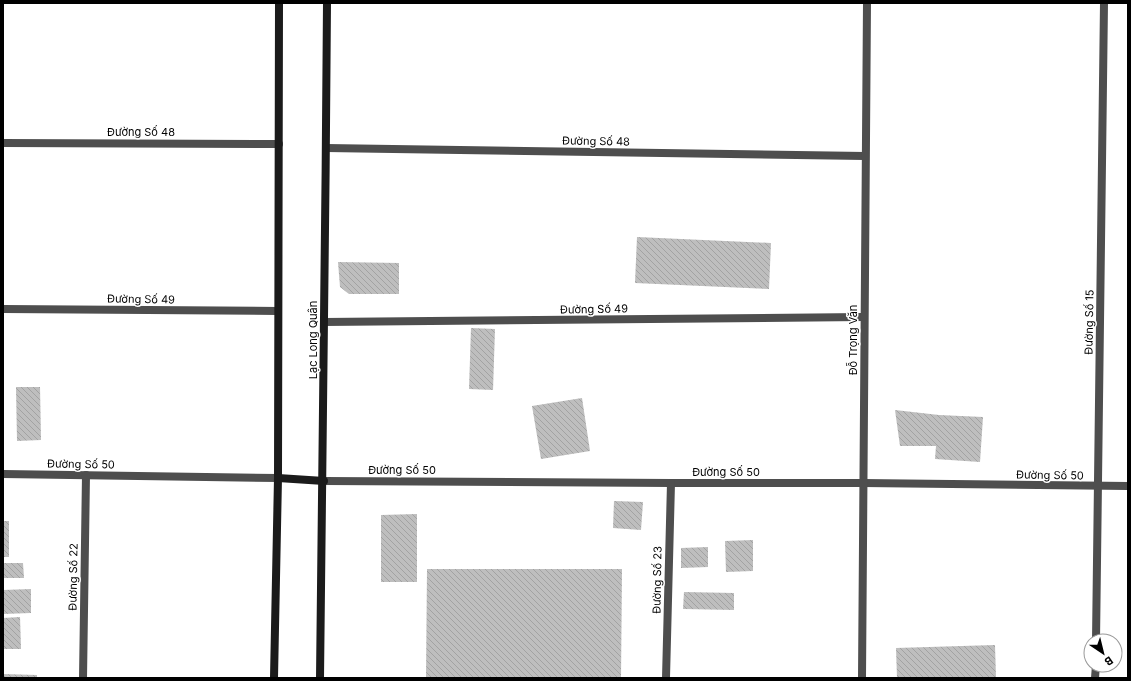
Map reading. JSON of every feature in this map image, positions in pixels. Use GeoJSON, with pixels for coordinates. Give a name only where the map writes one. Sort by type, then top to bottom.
{"type":"FeatureCollection","features":[{"type":"Feature","properties":{"kind":"main road"},"geometry":{"type":"LineString","coordinates":[[274,678],[278,478],[279,3]]}},
{"type":"Feature","properties":{"kind":"main road","name":"Lạc Long Quân"},"geometry":{"type":"LineString","coordinates":[[320,678],[324,481],[327,3]]}},
{"type":"Feature","properties":{"kind":"main road"},"geometry":{"type":"LineString","coordinates":[[278,478],[324,481]]}},
{"type":"Feature","properties":{"kind":"street","name":"Đỗ Trọng Văn"},"geometry":{"type":"LineString","coordinates":[[862,678],[867,3]]}},
{"type":"Feature","properties":{"kind":"street","name":"Đường Số 15"},"geometry":{"type":"LineString","coordinates":[[1096,633],[1104,3]]}},
{"type":"Feature","properties":{"kind":"street","name":"Đường Số 48"},"geometry":{"type":"LineString","coordinates":[[3,142],[279,144]]}},
{"type":"Feature","properties":{"kind":"street","name":"Đường Số 48"},"geometry":{"type":"LineString","coordinates":[[326,148],[865,156]]}},
{"type":"Feature","properties":{"kind":"street","name":"Đường Số 49"},"geometry":{"type":"LineString","coordinates":[[3,309],[278,312]]}},
{"type":"Feature","properties":{"kind":"street","name":"Đường Số 49"},"geometry":{"type":"LineString","coordinates":[[324,322],[864,317]]}},
{"type":"Feature","properties":{"kind":"street","name":"Đường Số 50"},"geometry":{"type":"LineString","coordinates":[[3,474],[278,478]]}},
{"type":"Feature","properties":{"kind":"street","name":"Đường Số 22"},"geometry":{"type":"LineString","coordinates":[[83,678],[86,476]]}},
{"type":"Feature","properties":{"kind":"street","name":"Đường Số 50"},"geometry":{"type":"LineString","coordinates":[[324,481],[671,483],[863,482],[1098,487],[1128,486]]}},
{"type":"Feature","properties":{"kind":"street","name":"Đường Số 23"},"geometry":{"type":"LineString","coordinates":[[666,678],[671,483]]}},
{"type":"Feature","properties":{"kind":"building"},"geometry":{"type":"Polygon","coordinates":[[[637,237],[771,243],[769,289],[635,283],[637,237]]]}},
{"type":"Feature","properties":{"kind":"building"},"geometry":{"type":"Polygon","coordinates":[[[338,262],[399,263],[399,294],[349,294],[340,287],[338,262]]]}},
{"type":"Feature","properties":{"kind":"building"},"geometry":{"type":"Polygon","coordinates":[[[471,328],[495,329],[493,390],[469,389],[471,328]]]}},
{"type":"Feature","properties":{"kind":"building"},"geometry":{"type":"Polygon","coordinates":[[[16,387],[40,387],[41,440],[17,441],[16,387]]]}},
{"type":"Feature","properties":{"kind":"building"},"geometry":{"type":"Polygon","coordinates":[[[582,398],[590,451],[541,459],[532,406],[582,398]]]}},
{"type":"Feature","properties":{"kind":"building"},"geometry":{"type":"Polygon","coordinates":[[[895,410],[939,415],[983,417],[980,462],[935,459],[936,446],[900,446],[895,410]]]}},
{"type":"Feature","properties":{"kind":"building"},"geometry":{"type":"Polygon","coordinates":[[[614,501],[643,502],[641,530],[613,528],[614,501]]]}},
{"type":"Feature","properties":{"kind":"building"},"geometry":{"type":"Polygon","coordinates":[[[417,514],[417,582],[381,582],[381,515],[417,514]]]}},
{"type":"Feature","properties":{"kind":"building"},"geometry":{"type":"Polygon","coordinates":[[[3,521],[9,521],[9,557],[3,557],[3,521]]]}},
{"type":"Feature","properties":{"kind":"building"},"geometry":{"type":"Polygon","coordinates":[[[753,540],[753,571],[726,572],[725,541],[753,540]]]}},
{"type":"Feature","properties":{"kind":"building"},"geometry":{"type":"Polygon","coordinates":[[[708,547],[708,567],[681,568],[681,548],[708,547]]]}},
{"type":"Feature","properties":{"kind":"building"},"geometry":{"type":"Polygon","coordinates":[[[3,563],[23,563],[24,578],[3,578],[3,563]]]}},
{"type":"Feature","properties":{"kind":"building"},"geometry":{"type":"Polygon","coordinates":[[[427,569],[622,569],[621,678],[426,678],[427,569]]]}},
{"type":"Feature","properties":{"kind":"building"},"geometry":{"type":"Polygon","coordinates":[[[31,589],[31,613],[3,614],[3,590],[31,589]]]}},
{"type":"Feature","properties":{"kind":"building"},"geometry":{"type":"Polygon","coordinates":[[[684,592],[734,593],[734,610],[683,609],[684,592]]]}},
{"type":"Feature","properties":{"kind":"building"},"geometry":{"type":"Polygon","coordinates":[[[20,617],[21,649],[3,649],[3,618],[20,617]]]}},
{"type":"Feature","properties":{"kind":"building"},"geometry":{"type":"Polygon","coordinates":[[[995,645],[996,678],[897,678],[896,648],[995,645]]]}},
{"type":"Feature","properties":{"kind":"building"},"geometry":{"type":"Polygon","coordinates":[[[3,674],[37,675],[37,678],[3,678],[3,674]]]}}]}
